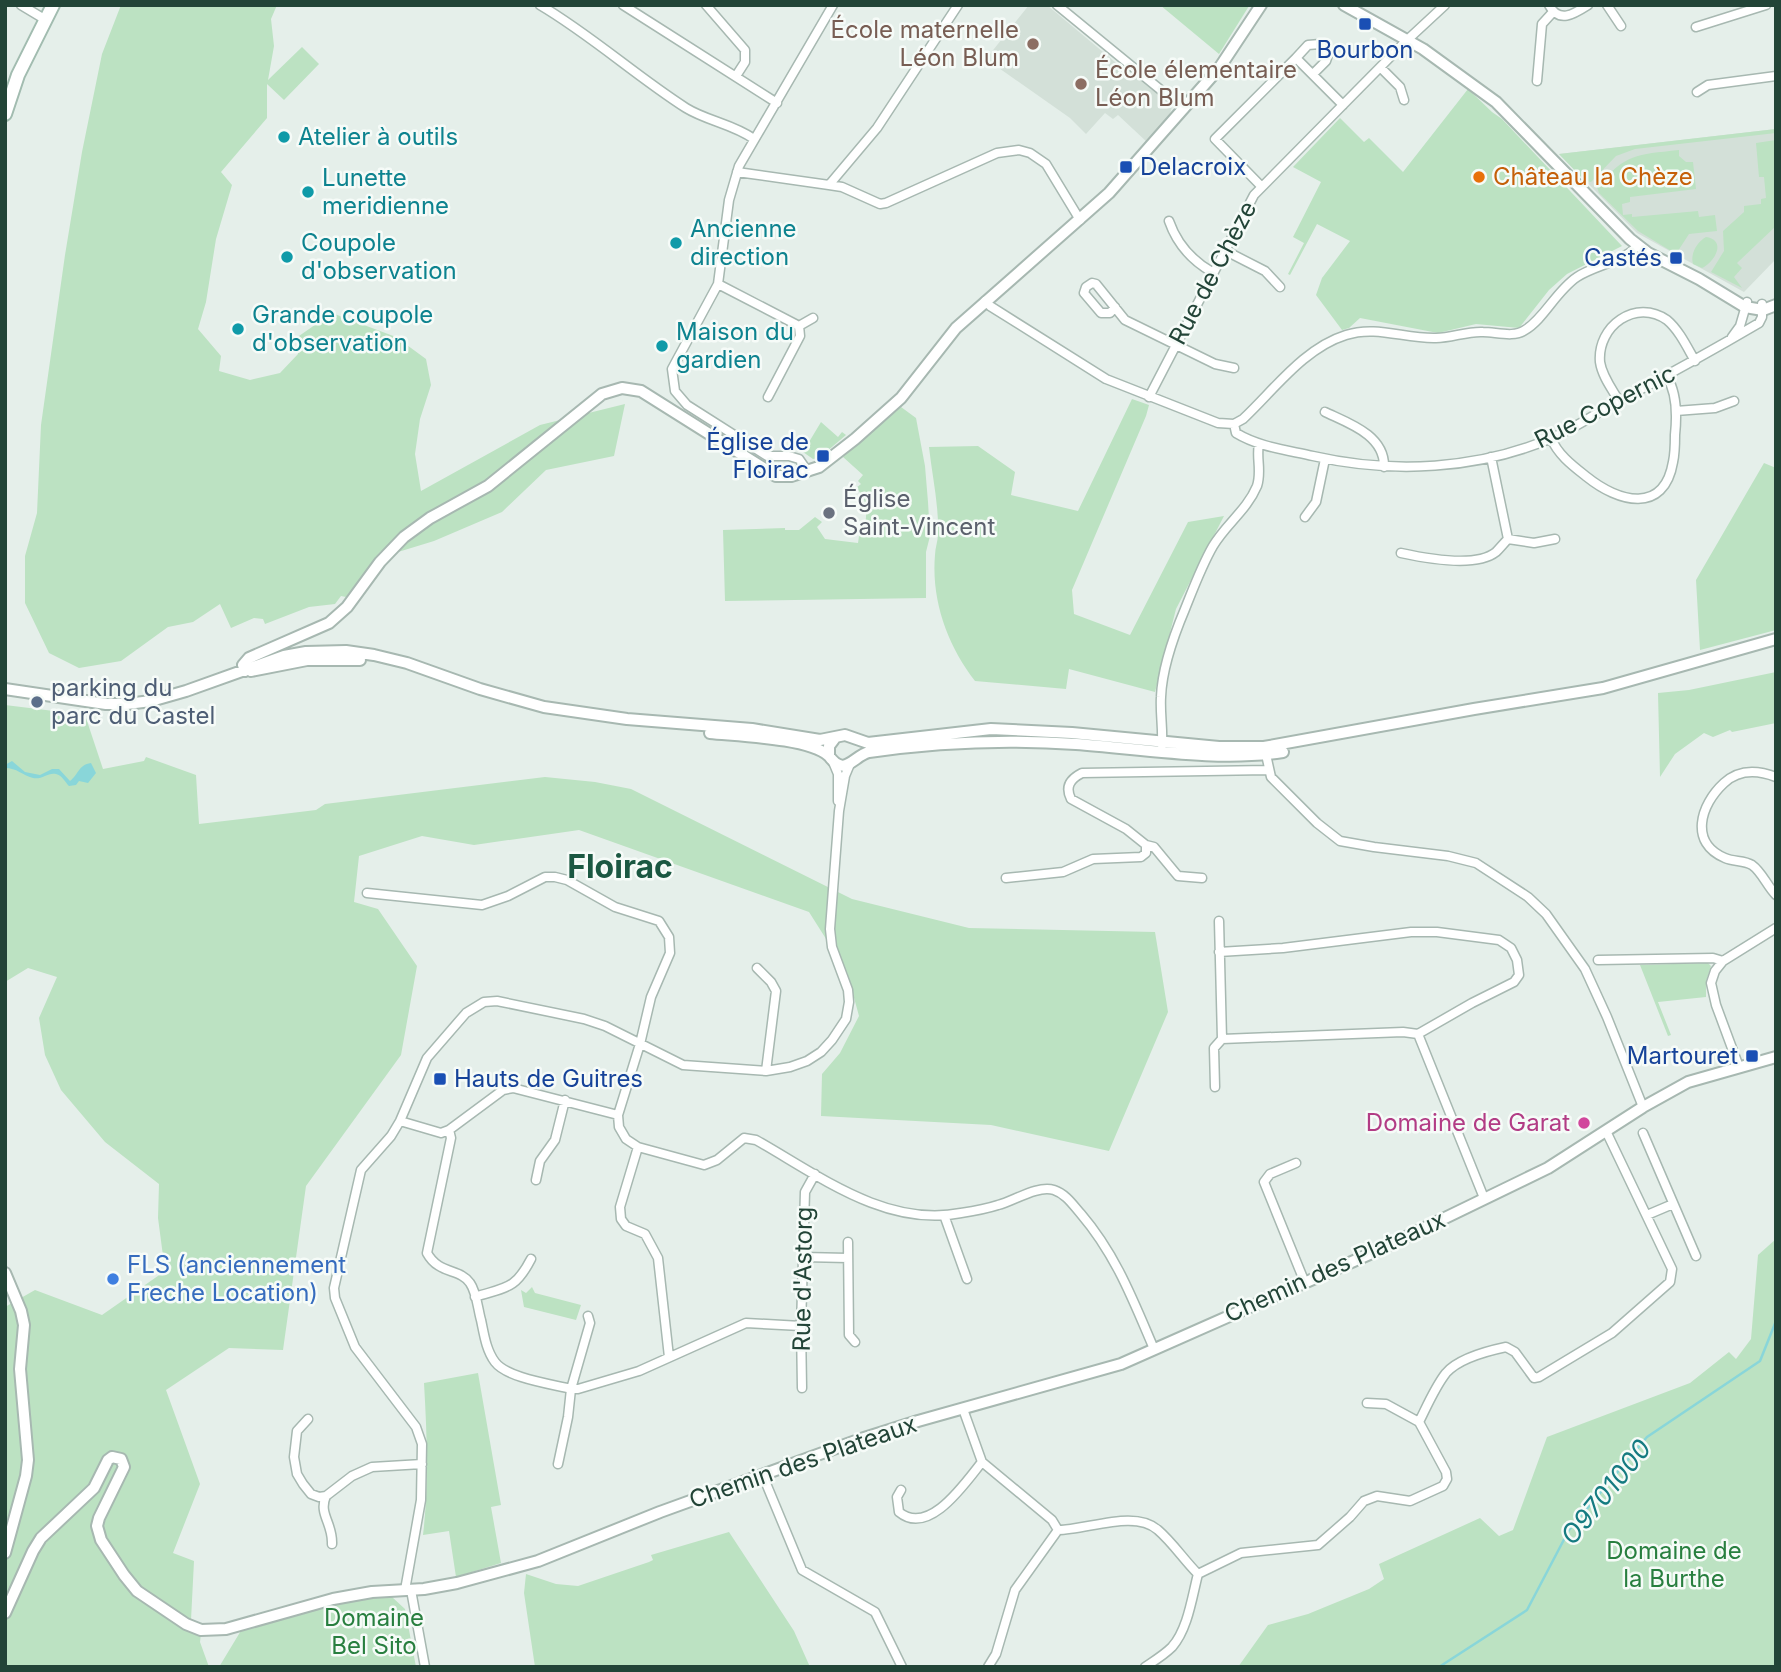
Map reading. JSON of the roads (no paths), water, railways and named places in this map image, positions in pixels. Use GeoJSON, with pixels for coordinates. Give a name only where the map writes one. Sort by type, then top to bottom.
{"type":"FeatureCollection","features":[{"type":"Feature","properties":{"kind":"main road"},"geometry":{"type":"LineString","coordinates":[[5,114],[18,75],[53,5]]}},
{"type":"Feature","properties":{"kind":"street"},"geometry":{"type":"LineString","coordinates":[[21,5],[46,20]]}},
{"type":"Feature","properties":{"kind":"street"},"geometry":{"type":"LineString","coordinates":[[540,5],[653,87],[697,115],[730,126],[754,139]]}},
{"type":"Feature","properties":{"kind":"street"},"geometry":{"type":"LineString","coordinates":[[623,5],[777,103]]}},
{"type":"Feature","properties":{"kind":"street"},"geometry":{"type":"LineString","coordinates":[[706,5],[745,50],[745,62],[736,76]]}},
{"type":"Feature","properties":{"kind":"street"},"geometry":{"type":"LineString","coordinates":[[808,472],[796,457],[772,457],[755,449],[687,405],[675,391],[671,377],[673,364],[718,284],[729,200],[737,172],[833,5]]}},
{"type":"Feature","properties":{"kind":"street"},"geometry":{"type":"LineString","coordinates":[[830,185],[877,128],[958,5]]}},
{"type":"Feature","properties":{"kind":"street"},"geometry":{"type":"LineString","coordinates":[[1057,5],[1184,109]]}},
{"type":"Feature","properties":{"kind":"street"},"geometry":{"type":"LineString","coordinates":[[245,671],[243,665],[250,658],[329,623],[348,607],[380,562],[404,537],[430,518],[488,486],[580,410],[611,390],[632,388],[641,391],[776,476],[791,477],[823,464],[901,398],[949,335],[985,301],[1110,193],[1235,47],[1261,5]]}},
{"type":"Feature","properties":{"kind":"street"},"geometry":{"type":"LineString","coordinates":[[1344,5],[1408,40],[1504,110],[1638,245],[1746,304],[1762,307],[1776,305]]}},
{"type":"Feature","properties":{"kind":"street","name":"Rue de Chèze"},"geometry":{"type":"LineString","coordinates":[[1149,397],[1254,195],[1445,5]]}},
{"type":"Feature","properties":{"kind":"street"},"geometry":{"type":"LineString","coordinates":[[1537,81],[1542,24],[1551,9],[1560,16],[1568,17],[1588,5]]}},
{"type":"Feature","properties":{"kind":"street"},"geometry":{"type":"LineString","coordinates":[[1607,5],[1621,26]]}},
{"type":"Feature","properties":{"kind":"street"},"geometry":{"type":"LineString","coordinates":[[1696,27],[1766,5]]}},
{"type":"Feature","properties":{"kind":"street"},"geometry":{"type":"LineString","coordinates":[[1261,186],[1215,139],[1308,45],[1320,44],[1328,55],[1326,61],[1312,74]]}},
{"type":"Feature","properties":{"kind":"street"},"geometry":{"type":"LineString","coordinates":[[1296,58],[1343,105]]}},
{"type":"Feature","properties":{"kind":"street"},"geometry":{"type":"LineString","coordinates":[[1381,68],[1400,87],[1404,100]]}},
{"type":"Feature","properties":{"kind":"street"},"geometry":{"type":"LineString","coordinates":[[1697,92],[1708,85],[1776,76]]}},
{"type":"Feature","properties":{"kind":"street"},"geometry":{"type":"LineString","coordinates":[[737,172],[842,187],[880,204],[997,152],[1019,150],[1030,153],[1046,164],[1080,220]]}},
{"type":"Feature","properties":{"kind":"street"},"geometry":{"type":"LineString","coordinates":[[1169,221],[1175,239],[1197,264],[1212,272]]}},
{"type":"Feature","properties":{"kind":"street"},"geometry":{"type":"LineString","coordinates":[[985,301],[1106,379],[1218,423],[1234,425],[1296,368],[1329,342],[1363,331],[1436,338],[1480,331],[1521,332],[1532,324],[1560,290],[1587,270],[1626,256],[1638,245]]}},
{"type":"Feature","properties":{"kind":"street"},"geometry":{"type":"LineString","coordinates":[[1224,250],[1265,271],[1280,287]]}},
{"type":"Feature","properties":{"kind":"street"},"geometry":{"type":"LineString","coordinates":[[718,284],[799,326]]}},
{"type":"Feature","properties":{"kind":"street"},"geometry":{"type":"LineString","coordinates":[[1762,307],[1776,299]]}},
{"type":"Feature","properties":{"kind":"street"},"geometry":{"type":"LineString","coordinates":[[1730,340],[1740,326],[1746,304]]}},
{"type":"Feature","properties":{"kind":"street"},"geometry":{"type":"LineString","coordinates":[[1115,307],[1125,320],[1215,364],[1234,368]]}},
{"type":"Feature","properties":{"kind":"street","name":"Rue Copernic"},"geometry":{"type":"LineString","coordinates":[[1234,425],[1236,433],[1259,444],[1325,459],[1384,467],[1442,465],[1491,457],[1551,438],[1667,377],[1759,323],[1762,307]]}},
{"type":"Feature","properties":{"kind":"street"},"geometry":{"type":"LineString","coordinates":[[1619,401],[1600,364],[1601,350],[1609,329],[1629,314],[1654,314],[1666,320],[1674,327],[1695,361]]}},
{"type":"Feature","properties":{"kind":"street"},"geometry":{"type":"LineString","coordinates":[[799,326],[813,318]]}},
{"type":"Feature","properties":{"kind":"street"},"geometry":{"type":"LineString","coordinates":[[768,397],[800,336],[799,326]]}},
{"type":"Feature","properties":{"kind":"street"},"geometry":{"type":"LineString","coordinates":[[1551,438],[1556,450],[1599,486],[1631,499],[1644,499],[1658,493],[1669,476],[1673,463],[1676,411],[1672,386],[1667,377]]}},
{"type":"Feature","properties":{"kind":"street"},"geometry":{"type":"LineString","coordinates":[[1676,411],[1715,408],[1734,401]]}},
{"type":"Feature","properties":{"kind":"street"},"geometry":{"type":"LineString","coordinates":[[1325,412],[1369,436],[1382,451],[1384,467]]}},
{"type":"Feature","properties":{"kind":"street"},"geometry":{"type":"LineString","coordinates":[[1162,746],[1161,694],[1176,635],[1214,545],[1241,513],[1256,488],[1260,465],[1257,453],[1259,444]]}},
{"type":"Feature","properties":{"kind":"street"},"geometry":{"type":"LineString","coordinates":[[1491,457],[1508,539]]}},
{"type":"Feature","properties":{"kind":"street"},"geometry":{"type":"LineString","coordinates":[[1305,517],[1316,502],[1325,459]]}},
{"type":"Feature","properties":{"kind":"street"},"geometry":{"type":"LineString","coordinates":[[1508,539],[1516,542],[1555,539]]}},
{"type":"Feature","properties":{"kind":"street"},"geometry":{"type":"LineString","coordinates":[[1401,553],[1427,559],[1475,558],[1488,556],[1508,539]]}},
{"type":"Feature","properties":{"kind":"street"},"geometry":{"type":"LineString","coordinates":[[245,671],[261,663],[306,652],[360,653],[407,663],[480,689],[544,707],[627,719],[761,730],[820,740],[845,735],[868,743],[991,729],[1072,733],[1218,755],[1265,751],[1360,736],[1394,725],[1474,709],[1603,688],[1776,639]]}},
{"type":"Feature","properties":{"kind":"street"},"geometry":{"type":"LineString","coordinates":[[5,689],[106,704],[127,704],[151,701],[245,671],[307,660],[359,660],[405,670],[478,695],[543,713],[626,726],[769,739],[818,748],[838,765],[854,761],[869,752],[974,741],[1162,746]]}},
{"type":"Feature","properties":{"kind":"street"},"geometry":{"type":"LineString","coordinates":[[835,738],[829,746],[838,774],[839,811]]}},
{"type":"Feature","properties":{"kind":"street"},"geometry":{"type":"LineString","coordinates":[[425,1667],[408,1590],[421,1500],[422,1444],[419,1432],[355,1348],[335,1298],[334,1288],[360,1170],[391,1136],[400,1121],[427,1058],[466,1013],[484,1002],[513,1003],[584,1019],[618,1031],[683,1065],[766,1071],[790,1067],[821,1052],[846,1019],[849,1002],[848,990],[832,947],[830,929],[839,811],[845,776],[859,748],[854,739]]}},
{"type":"Feature","properties":{"kind":"street"},"geometry":{"type":"LineString","coordinates":[[1265,751],[1271,777],[1317,823],[1340,841],[1448,856],[1476,863],[1528,897],[1546,914],[1585,969],[1643,1107]]}},
{"type":"Feature","properties":{"kind":"street"},"geometry":{"type":"LineString","coordinates":[[1202,878],[1178,876],[1166,864],[1160,852],[1126,829],[1070,799],[1067,792],[1073,778],[1082,773],[1268,770]]}},
{"type":"Feature","properties":{"kind":"street"},"geometry":{"type":"LineString","coordinates":[[1776,777],[1755,771],[1732,777],[1717,790],[1704,810],[1700,831],[1709,848],[1716,853],[1752,865],[1776,895]]}},
{"type":"Feature","properties":{"kind":"street"},"geometry":{"type":"LineString","coordinates":[[1006,877],[1063,872],[1093,859],[1141,857],[1146,853],[1146,845]]}},
{"type":"Feature","properties":{"kind":"street"},"geometry":{"type":"LineString","coordinates":[[367,893],[482,905],[508,896],[545,877],[555,877],[567,880],[615,907],[659,921],[669,937],[670,953],[651,997],[618,1115],[619,1127],[626,1139],[638,1147],[704,1165],[717,1160],[744,1138],[756,1140],[861,1199],[891,1210],[944,1215],[999,1205],[1043,1190],[1054,1190],[1067,1198],[1110,1252],[1154,1349]]}},
{"type":"Feature","properties":{"kind":"street"},"geometry":{"type":"LineString","coordinates":[[1215,1087],[1214,1048],[1222,1039],[1219,921]]}},
{"type":"Feature","properties":{"kind":"street"},"geometry":{"type":"LineString","coordinates":[[1739,1067],[1713,994],[1715,971],[1723,961],[1776,928]]}},
{"type":"Feature","properties":{"kind":"street"},"geometry":{"type":"LineString","coordinates":[[1219,951],[1283,948],[1424,932],[1499,940],[1511,948],[1517,960],[1519,975],[1514,982],[1418,1034],[1403,1032],[1222,1039]]}},
{"type":"Feature","properties":{"kind":"street"},"geometry":{"type":"LineString","coordinates":[[1598,960],[1713,958],[1723,961]]}},
{"type":"Feature","properties":{"kind":"street"},"geometry":{"type":"LineString","coordinates":[[757,968],[776,991],[766,1071]]}},
{"type":"Feature","properties":{"kind":"street"},"geometry":{"type":"LineString","coordinates":[[1418,1034],[1484,1198]]}},
{"type":"Feature","properties":{"kind":"street","name":"Chemin des Plateaux"},"geometry":{"type":"LineString","coordinates":[[5,1613],[41,1538],[94,1488],[112,1457],[121,1459],[124,1467],[99,1518],[97,1527],[101,1541],[137,1591],[186,1624],[201,1630],[214,1631],[333,1599],[446,1586],[538,1561],[660,1512],[861,1439],[1109,1367],[1305,1283],[1548,1168],[1643,1107],[1688,1082],[1776,1057]]}},
{"type":"Feature","properties":{"kind":"street"},"geometry":{"type":"LineString","coordinates":[[400,1121],[441,1133],[503,1090],[513,1088],[618,1115]]}},
{"type":"Feature","properties":{"kind":"street"},"geometry":{"type":"LineString","coordinates":[[536,1180],[540,1161],[555,1140],[565,1100]]}},
{"type":"Feature","properties":{"kind":"street"},"geometry":{"type":"LineString","coordinates":[[449,1130],[451,1138],[427,1253],[441,1268],[470,1283],[488,1349],[499,1367],[507,1372],[571,1389],[618,1378],[746,1323],[801,1326]]}},
{"type":"Feature","properties":{"kind":"street"},"geometry":{"type":"LineString","coordinates":[[1419,1422],[1445,1375],[1453,1367],[1481,1353],[1506,1347],[1515,1352],[1534,1378],[1539,1377],[1612,1333],[1673,1277],[1672,1269],[1606,1131]]}},
{"type":"Feature","properties":{"kind":"street"},"geometry":{"type":"LineString","coordinates":[[1643,1133],[1696,1256]]}},
{"type":"Feature","properties":{"kind":"street"},"geometry":{"type":"LineString","coordinates":[[638,1147],[620,1207],[621,1219],[626,1226],[645,1234],[658,1258],[669,1357]]}},
{"type":"Feature","properties":{"kind":"street"},"geometry":{"type":"LineString","coordinates":[[1296,1163],[1269,1174],[1264,1182],[1305,1283]]}},
{"type":"Feature","properties":{"kind":"street","name":"Rue d'Astorg"},"geometry":{"type":"LineString","coordinates":[[802,1388],[805,1192],[815,1174]]}},
{"type":"Feature","properties":{"kind":"street"},"geometry":{"type":"LineString","coordinates":[[1647,1215],[1673,1204]]}},
{"type":"Feature","properties":{"kind":"street"},"geometry":{"type":"LineString","coordinates":[[944,1215],[967,1279]]}},
{"type":"Feature","properties":{"kind":"street"},"geometry":{"type":"LineString","coordinates":[[848,1242],[849,1335],[855,1342]]}},
{"type":"Feature","properties":{"kind":"street"},"geometry":{"type":"LineString","coordinates":[[803,1257],[848,1258]]}},
{"type":"Feature","properties":{"kind":"street"},"geometry":{"type":"LineString","coordinates":[[475,1297],[512,1286],[521,1277],[531,1259]]}},
{"type":"Feature","properties":{"kind":"street"},"geometry":{"type":"LineString","coordinates":[[5,1553],[28,1460],[21,1381],[24,1325],[7,1279]]}},
{"type":"Feature","properties":{"kind":"street"},"geometry":{"type":"LineString","coordinates":[[558,1464],[571,1389],[590,1323],[588,1315]]}},
{"type":"Feature","properties":{"kind":"street"},"geometry":{"type":"LineString","coordinates":[[1145,1667],[1173,1646],[1188,1611],[1198,1574],[1241,1553],[1318,1545],[1364,1501],[1377,1496],[1410,1501],[1443,1486],[1447,1479],[1446,1472],[1419,1422],[1386,1404],[1367,1403]]}},
{"type":"Feature","properties":{"kind":"street"},"geometry":{"type":"LineString","coordinates":[[963,1409],[982,1462],[1052,1520],[1058,1530]]}},
{"type":"Feature","properties":{"kind":"street"},"geometry":{"type":"LineString","coordinates":[[308,1419],[297,1431],[297,1474],[311,1494],[326,1496]]}},
{"type":"Feature","properties":{"kind":"street"},"geometry":{"type":"LineString","coordinates":[[901,1490],[897,1497],[899,1512],[905,1517],[911,1519],[934,1515],[982,1462]]}},
{"type":"Feature","properties":{"kind":"street"},"geometry":{"type":"LineString","coordinates":[[332,1544],[333,1532],[324,1512],[323,1503],[326,1496],[352,1476],[372,1467],[422,1464]]}},
{"type":"Feature","properties":{"kind":"street"},"geometry":{"type":"LineString","coordinates":[[763,1476],[802,1570],[876,1612],[902,1667]]}},
{"type":"Feature","properties":{"kind":"street"},"geometry":{"type":"LineString","coordinates":[[1058,1530],[1130,1520],[1149,1523],[1158,1529],[1198,1574]]}},
{"type":"Feature","properties":{"kind":"street"},"geometry":{"type":"LineString","coordinates":[[988,1667],[996,1654],[1015,1590],[1058,1530]]}},
{"type":"Feature","properties":{"kind":"water"},"geometry":{"type":"Polygon","coordinates":[[[12,761],[25,772],[40,775],[52,769],[59,769],[70,781],[87,764],[91,763],[96,773],[88,783],[79,781],[76,785],[69,786],[56,774],[33,778],[5,768],[5,765],[12,761]]]}},
{"type":"Feature","properties":{"kind":"waterway","name":"O9701000"},"geometry":{"type":"LineString","coordinates":[[1439,1667],[1527,1610],[1569,1530],[1647,1437],[1760,1361],[1776,1321]]}},
{"type":"Feature","properties":{"kind":"place","name":"Bourbon"},"geometry":{"type":"Point","coordinates":[1365,24]}},
{"type":"Feature","properties":{"kind":"place","name":"École maternelle Léon Blum"},"geometry":{"type":"Point","coordinates":[1033,44]}},
{"type":"Feature","properties":{"kind":"place","name":"École élementaire Léon Blum"},"geometry":{"type":"Point","coordinates":[1081,84]}},
{"type":"Feature","properties":{"kind":"place","name":"Atelier à outils"},"geometry":{"type":"Point","coordinates":[284,137]}},
{"type":"Feature","properties":{"kind":"place","name":"Delacroix"},"geometry":{"type":"Point","coordinates":[1126,167]}},
{"type":"Feature","properties":{"kind":"place","name":"Château la Chèze"},"geometry":{"type":"Point","coordinates":[1479,177]}},
{"type":"Feature","properties":{"kind":"place","name":"Lunette meridienne"},"geometry":{"type":"Point","coordinates":[308,192]}},
{"type":"Feature","properties":{"kind":"place","name":"Ancienne direction"},"geometry":{"type":"Point","coordinates":[676,243]}},
{"type":"Feature","properties":{"kind":"place","name":"Coupole d'observation"},"geometry":{"type":"Point","coordinates":[287,257]}},
{"type":"Feature","properties":{"kind":"place","name":"Castés"},"geometry":{"type":"Point","coordinates":[1676,258]}},
{"type":"Feature","properties":{"kind":"place","name":"Grande coupole d'observation"},"geometry":{"type":"Point","coordinates":[238,329]}},
{"type":"Feature","properties":{"kind":"place","name":"Maison du gardien"},"geometry":{"type":"Point","coordinates":[662,346]}},
{"type":"Feature","properties":{"kind":"place","name":"Église de Floirac"},"geometry":{"type":"Point","coordinates":[823,456]}},
{"type":"Feature","properties":{"kind":"place","name":"Église Saint-Vincent"},"geometry":{"type":"Point","coordinates":[829,513]}},
{"type":"Feature","properties":{"kind":"place","name":"parking du parc du Castel"},"geometry":{"type":"Point","coordinates":[37,702]}},
{"type":"Feature","properties":{"kind":"place","name":"Martouret"},"geometry":{"type":"Point","coordinates":[1752,1056]}},
{"type":"Feature","properties":{"kind":"place","name":"Hauts de Guitres"},"geometry":{"type":"Point","coordinates":[440,1079]}},
{"type":"Feature","properties":{"kind":"place","name":"Domaine de Garat"},"geometry":{"type":"Point","coordinates":[1584,1123]}},
{"type":"Feature","properties":{"kind":"place","name":"FLS (anciennement Freche Location)"},"geometry":{"type":"Point","coordinates":[113,1279]}},
{"type":"Feature","properties":{"kind":"district","name":"Floirac"},"geometry":{"type":"Point","coordinates":[620,867]}},
{"type":"Feature","properties":{"kind":"park label","name":"Domaine de la Burthe"},"geometry":{"type":"Point","coordinates":[1674,1565]}},
{"type":"Feature","properties":{"kind":"park label","name":"Domaine Bel Sito"},"geometry":{"type":"Point","coordinates":[374,1632]}}]}
